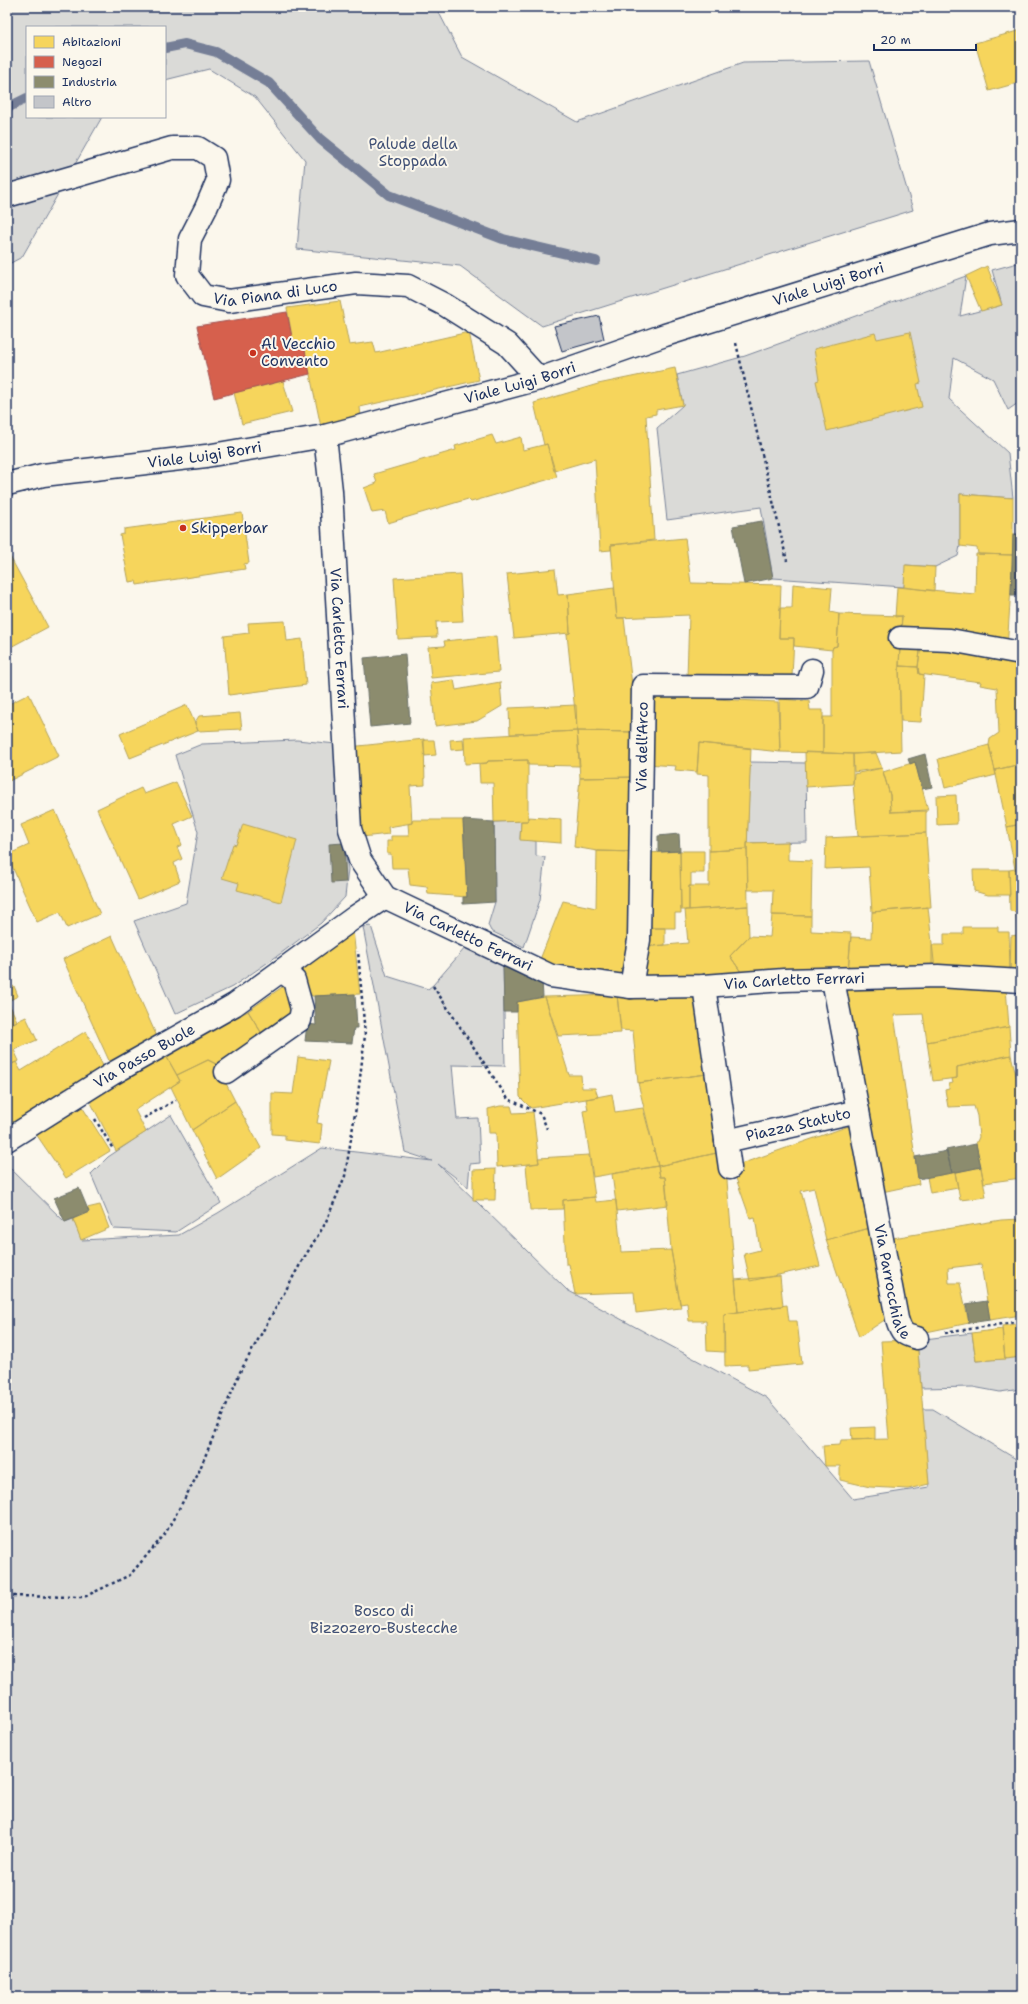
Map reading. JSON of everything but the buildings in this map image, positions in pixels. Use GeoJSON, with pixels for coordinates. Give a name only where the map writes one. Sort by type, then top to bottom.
{"type":"FeatureCollection","features":[{"type":"Feature","properties":{"kind":"street","name":"Via Piana di Luco"},"geometry":{"type":"LineString","coordinates":[[7,196],[172,148],[198,148],[214,158],[218,180],[190,239],[187,275],[203,296],[229,301],[356,283],[408,286],[445,304],[508,344],[539,379]]}},
{"type":"Feature","properties":{"kind":"street","name":"Viale Luigi Borri"},"geometry":{"type":"LineString","coordinates":[[7,484],[44,475],[206,456],[325,436],[539,379],[666,335],[960,243],[990,234],[1021,230]]}},
{"type":"Feature","properties":{"kind":"street","name":"Via Carletto Ferrari"},"geometry":{"type":"LineString","coordinates":[[325,436],[331,491],[350,829],[360,860],[385,897],[551,976],[630,987],[704,986],[784,980],[834,980],[938,976],[1021,981]]}},
{"type":"Feature","properties":{"kind":"street"},"geometry":{"type":"LineString","coordinates":[[900,638],[950,640],[1021,653]]}},
{"type":"Feature","properties":{"kind":"street","name":"Via dell'Arco"},"geometry":{"type":"LineString","coordinates":[[630,987],[639,940],[643,686],[807,687],[812,670]]}},
{"type":"Feature","properties":{"kind":"street","name":"Via Passo Buole"},"geometry":{"type":"LineString","coordinates":[[7,1140],[107,1077],[234,1005],[385,897]]}},
{"type":"Feature","properties":{"kind":"street"},"geometry":{"type":"LineString","coordinates":[[226,1072],[300,1020],[302,1009],[294,980],[281,971]]}},
{"type":"Feature","properties":{"kind":"street","name":"Piazza Statuto"},"geometry":{"type":"LineString","coordinates":[[726,1141],[858,1111],[834,980]]}},
{"type":"Feature","properties":{"kind":"street","name":"Piazza Statuto"},"geometry":{"type":"LineString","coordinates":[[704,986],[730,1168]]}},
{"type":"Feature","properties":{"kind":"street","name":"Via Parrocchiale"},"geometry":{"type":"LineString","coordinates":[[858,1111],[897,1318],[901,1332],[907,1336],[917,1338]]}},
{"type":"Feature","properties":{"kind":"path"},"geometry":{"type":"LineString","coordinates":[[739,357],[787,561]]}},
{"type":"Feature","properties":{"kind":"path"},"geometry":{"type":"LineString","coordinates":[[1017,451],[1021,452]]}},
{"type":"Feature","properties":{"kind":"path"},"geometry":{"type":"LineString","coordinates":[[7,1596],[84,1597],[130,1575],[165,1534],[197,1476],[240,1372],[302,1261],[325,1224],[345,1176],[358,1095],[364,1035],[355,917]]}},
{"type":"Feature","properties":{"kind":"path"},"geometry":{"type":"LineString","coordinates":[[433,986],[508,1099],[541,1114],[547,1129]]}},
{"type":"Feature","properties":{"kind":"path"},"geometry":{"type":"LineString","coordinates":[[144,1118],[176,1100]]}},
{"type":"Feature","properties":{"kind":"path"},"geometry":{"type":"LineString","coordinates":[[94,1117],[113,1149]]}},
{"type":"Feature","properties":{"kind":"path","name":"Via Parrocchiale"},"geometry":{"type":"LineString","coordinates":[[917,1338],[1021,1321]]}},
{"type":"Feature","properties":{"kind":"path"},"geometry":{"type":"LineString","coordinates":[[7,1750],[7,1783]]}},
{"type":"Feature","properties":{"kind":"green space","name":"Palude della Stoppada"},"geometry":{"type":"Polygon","coordinates":[[[7,7],[436,7],[462,57],[577,122],[743,63],[869,61],[913,210],[542,326],[460,266],[297,249],[305,160],[255,97],[209,69],[166,80],[166,26],[26,26],[26,118],[101,118],[22,257],[7,265],[7,7]]]}},
{"type":"Feature","properties":{"kind":"green space"},"geometry":{"type":"Polygon","coordinates":[[[1021,262],[1021,401],[1008,410],[993,379],[954,358],[949,399],[1008,453],[1013,498],[960,494],[960,546],[958,556],[935,567],[906,565],[904,587],[773,578],[761,507],[667,520],[657,428],[683,405],[677,375],[745,356],[966,276],[960,316],[1002,305],[992,270],[1021,262]]]}},
{"type":"Feature","properties":{"kind":"green space"},"geometry":{"type":"Polygon","coordinates":[[[297,740],[336,744],[338,811],[348,869],[345,897],[321,923],[280,954],[232,987],[175,1014],[134,921],[186,903],[198,832],[175,755],[202,744],[297,740]]]}},
{"type":"Feature","properties":{"kind":"green space"},"geometry":{"type":"Polygon","coordinates":[[[750,762],[806,763],[807,842],[747,843],[750,762]]]}},
{"type":"Feature","properties":{"kind":"green space"},"geometry":{"type":"Polygon","coordinates":[[[521,821],[520,839],[536,841],[536,856],[545,857],[540,900],[524,947],[491,931],[488,925],[495,902],[494,822],[521,821]]]}},
{"type":"Feature","properties":{"kind":"green space","name":"Bosco di Bizzozero-Bustecche"},"geometry":{"type":"Polygon","coordinates":[[[371,926],[387,976],[428,989],[466,947],[503,962],[505,1066],[452,1065],[457,1119],[478,1118],[480,1163],[470,1164],[468,1187],[438,1164],[567,1290],[767,1398],[853,1499],[929,1487],[922,1409],[933,1409],[1021,1462],[1021,1997],[7,1997],[7,1165],[65,1222],[73,1219],[82,1240],[179,1235],[218,1213],[322,1148],[432,1161],[405,1152],[363,927],[371,926]]]}},
{"type":"Feature","properties":{"kind":"green space"},"geometry":{"type":"Polygon","coordinates":[[[171,1115],[221,1203],[176,1232],[114,1229],[91,1174],[108,1157],[171,1115]]]}},
{"type":"Feature","properties":{"kind":"green space"},"geometry":{"type":"Polygon","coordinates":[[[972,1333],[976,1361],[1021,1357],[1021,1389],[1000,1392],[973,1387],[921,1388],[917,1340],[972,1333]]]}},
{"type":"Feature","properties":{"kind":"waterway"},"geometry":{"type":"LineString","coordinates":[[166,48],[185,44],[216,52],[269,83],[320,139],[389,195],[503,239],[596,261]]}},
{"type":"Feature","properties":{"kind":"waterway"},"geometry":{"type":"LineString","coordinates":[[7,108],[26,98]]}},
{"type":"Feature","properties":{"kind":"place","name":"Al Vecchio Convento"},"geometry":{"type":"Point","coordinates":[253,353]}},
{"type":"Feature","properties":{"kind":"place","name":"Skipperbar"},"geometry":{"type":"Point","coordinates":[183,528]}}]}
